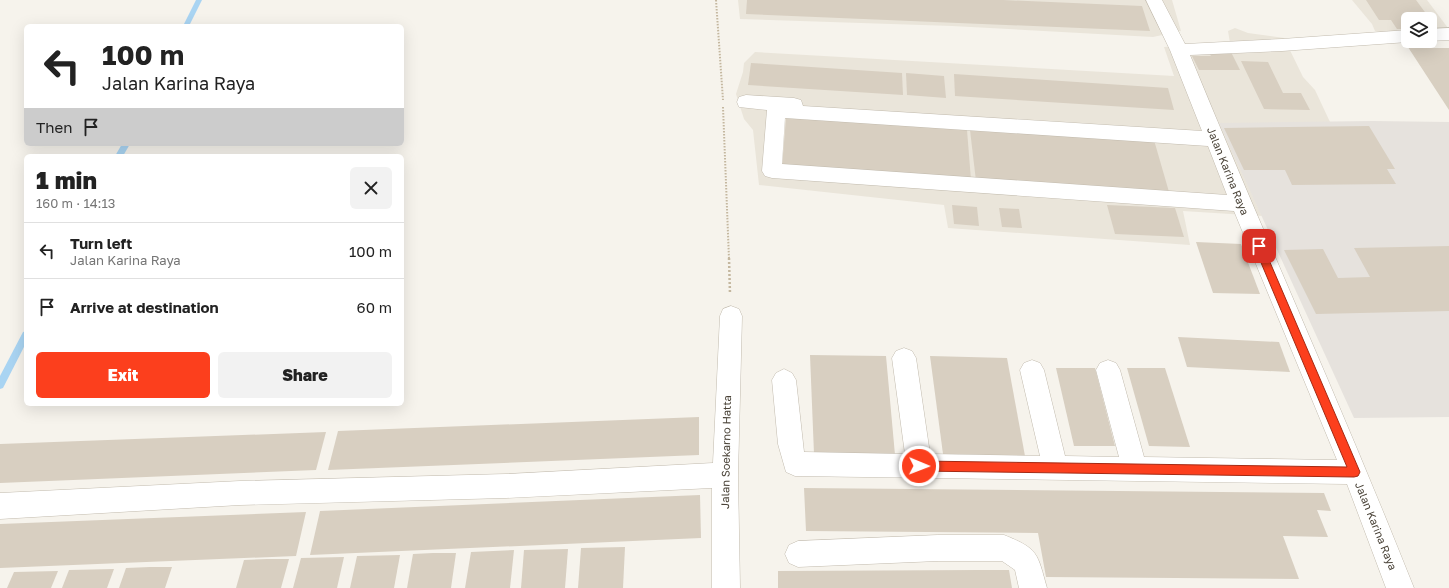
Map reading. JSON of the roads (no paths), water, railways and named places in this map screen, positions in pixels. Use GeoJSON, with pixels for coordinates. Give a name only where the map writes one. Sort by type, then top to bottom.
{"type":"FeatureCollection","features":[{"type":"Feature","properties":{"kind":"street","name":"Jalan Karina Raya"},"geometry":{"type":"LineString","coordinates":[[1154,0],[1179,50],[1211,132],[1354,472],[1400,588]]}},
{"type":"Feature","properties":{"kind":"street"},"geometry":{"type":"LineString","coordinates":[[1437,35],[1449,34]]}},
{"type":"Feature","properties":{"kind":"street"},"geometry":{"type":"LineString","coordinates":[[1179,50],[1282,45],[1401,36]]}},
{"type":"Feature","properties":{"kind":"street"},"geometry":{"type":"LineString","coordinates":[[746,102],[1027,118],[1211,132]]}},
{"type":"Feature","properties":{"kind":"street"},"geometry":{"type":"LineString","coordinates":[[1211,132],[776,112],[772,171],[1241,204]]}},
{"type":"Feature","properties":{"kind":"street","name":"Jalan Soekarno Hatta"},"geometry":{"type":"LineString","coordinates":[[726,588],[725,475],[731,316]]}},
{"type":"Feature","properties":{"kind":"street"},"geometry":{"type":"LineString","coordinates":[[904,358],[919,466]]}},
{"type":"Feature","properties":{"kind":"street"},"geometry":{"type":"LineString","coordinates":[[1032,370],[1054,468]]}},
{"type":"Feature","properties":{"kind":"street"},"geometry":{"type":"LineString","coordinates":[[1108,370],[1135,469]]}},
{"type":"Feature","properties":{"kind":"street"},"geometry":{"type":"LineString","coordinates":[[784,380],[790,444],[795,464],[1354,472]]}},
{"type":"Feature","properties":{"kind":"street"},"geometry":{"type":"LineString","coordinates":[[0,506],[240,493],[506,486],[725,475]]}},
{"type":"Feature","properties":{"kind":"street"},"geometry":{"type":"LineString","coordinates":[[798,554],[938,548],[1004,548],[1016,554],[1026,562],[1033,588]]}},
{"type":"Feature","properties":{"kind":"waterway"},"geometry":{"type":"LineString","coordinates":[[187,24],[199,0]]}},
{"type":"Feature","properties":{"kind":"waterway"},"geometry":{"type":"LineString","coordinates":[[120,154],[125,146]]}},
{"type":"Feature","properties":{"kind":"waterway"},"geometry":{"type":"LineString","coordinates":[[0,385],[24,339]]}}]}
